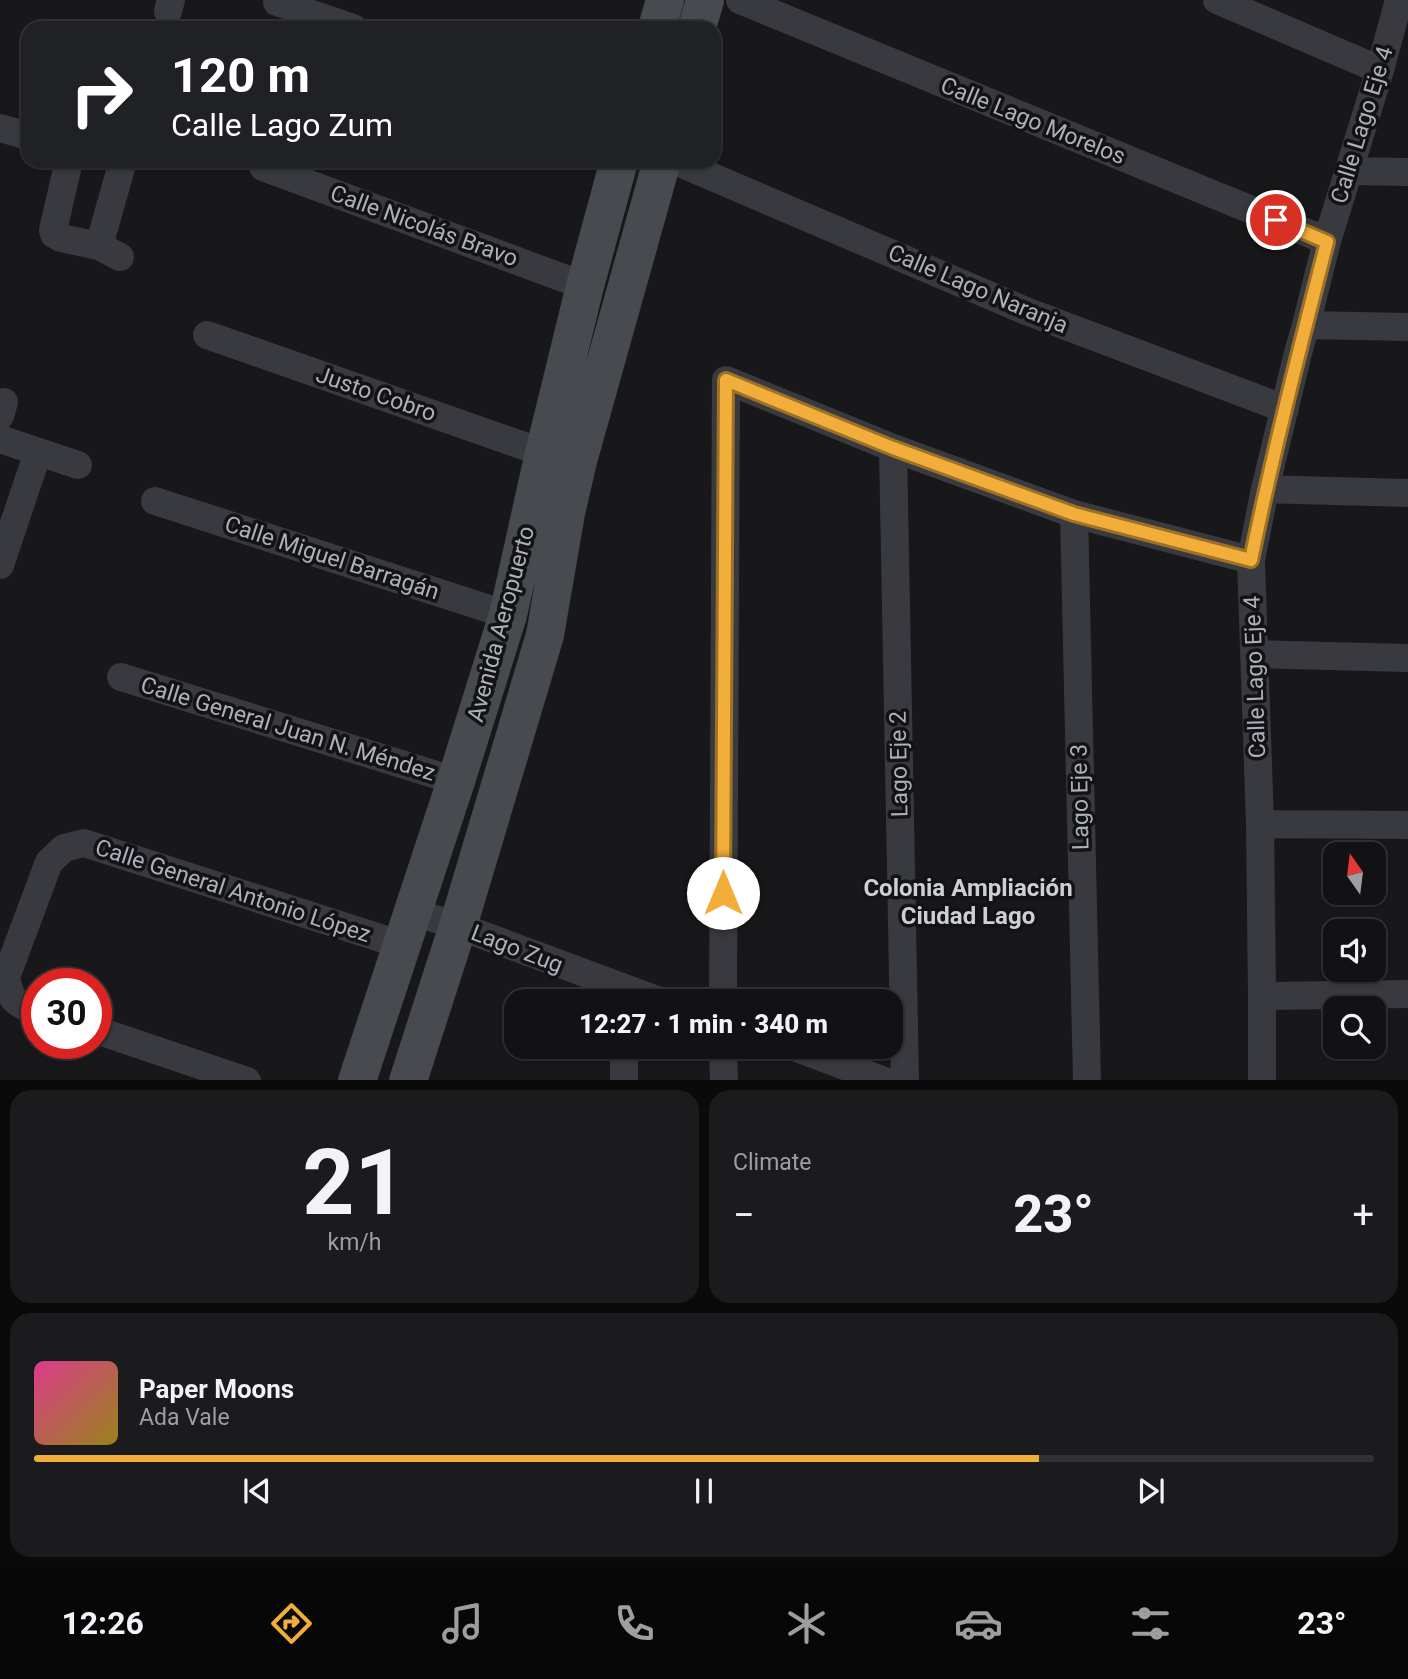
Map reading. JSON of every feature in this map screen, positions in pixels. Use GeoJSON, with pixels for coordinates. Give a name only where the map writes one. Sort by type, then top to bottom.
{"type":"FeatureCollection","features":[{"type":"Feature","properties":{"kind":"street"},"geometry":{"type":"LineString","coordinates":[[659,21],[665,0]]}},
{"type":"Feature","properties":{"kind":"street"},"geometry":{"type":"LineString","coordinates":[[699,21],[705,0]]}},
{"type":"Feature","properties":{"kind":"street","name":"Calle Lago Morelos"},"geometry":{"type":"LineString","coordinates":[[740,0],[1327,242]]}},
{"type":"Feature","properties":{"kind":"street"},"geometry":{"type":"LineString","coordinates":[[1217,0],[1380,70]]}},
{"type":"Feature","properties":{"kind":"street","name":"Calle Lago Eje 4"},"geometry":{"type":"LineString","coordinates":[[1262,1080],[1260,824],[1251,560],[1265,489],[1327,242],[1402,1]]}},
{"type":"Feature","properties":{"kind":"street"},"geometry":{"type":"LineString","coordinates":[[277,2],[333,21]]}},
{"type":"Feature","properties":{"kind":"street"},"geometry":{"type":"LineString","coordinates":[[0,128],[21,134]]}},
{"type":"Feature","properties":{"kind":"street"},"geometry":{"type":"LineString","coordinates":[[67,168],[54,234],[109,251],[121,168]]}},
{"type":"Feature","properties":{"kind":"street","name":"Calle Nicolás Bravo"},"geometry":{"type":"LineString","coordinates":[[266,168],[585,285]]}},
{"type":"Feature","properties":{"kind":"street","name":"Avenida Aeropuerto"},"geometry":{"type":"LineString","coordinates":[[408,1080],[458,926],[545,635],[549,510],[544,453],[617,168]]}},
{"type":"Feature","properties":{"kind":"street","name":"Avenida Aeropuerto"},"geometry":{"type":"LineString","coordinates":[[357,1080],[508,615],[549,510],[578,461],[660,168]]}},
{"type":"Feature","properties":{"kind":"street","name":"Calle Lago Naranja"},"geometry":{"type":"LineString","coordinates":[[691,168],[1026,311],[1285,409]]}},
{"type":"Feature","properties":{"kind":"street"},"geometry":{"type":"LineString","coordinates":[[1349,171],[1408,172]]}},
{"type":"Feature","properties":{"kind":"street"},"geometry":{"type":"LineString","coordinates":[[1306,325],[1408,327]]}},
{"type":"Feature","properties":{"kind":"street","name":"Justo Cobro"},"geometry":{"type":"LineString","coordinates":[[207,335],[544,453]]}},
{"type":"Feature","properties":{"kind":"street"},"geometry":{"type":"LineString","coordinates":[[723,989],[726,380],[893,448],[1074,514],[1251,560]]}},
{"type":"Feature","properties":{"kind":"street"},"geometry":{"type":"LineString","coordinates":[[0,439],[78,466]]}},
{"type":"Feature","properties":{"kind":"street","name":"Lago Eje 2"},"geometry":{"type":"LineString","coordinates":[[893,448],[905,1080]]}},
{"type":"Feature","properties":{"kind":"street"},"geometry":{"type":"LineString","coordinates":[[0,565],[5,533],[38,452]]}},
{"type":"Feature","properties":{"kind":"street"},"geometry":{"type":"LineString","coordinates":[[1265,489],[1408,493]]}},
{"type":"Feature","properties":{"kind":"street","name":"Calle Miguel Barragán"},"geometry":{"type":"LineString","coordinates":[[156,501],[508,615]]}},
{"type":"Feature","properties":{"kind":"street","name":"Lago Eje 3"},"geometry":{"type":"LineString","coordinates":[[1074,514],[1087,1080]]}},
{"type":"Feature","properties":{"kind":"street"},"geometry":{"type":"LineString","coordinates":[[1255,654],[1408,658]]}},
{"type":"Feature","properties":{"kind":"street","name":"Calle General Juan N. Méndez"},"geometry":{"type":"LineString","coordinates":[[121,677],[456,781]]}},
{"type":"Feature","properties":{"kind":"street"},"geometry":{"type":"LineString","coordinates":[[1260,824],[1408,825]]}},
{"type":"Feature","properties":{"kind":"street","name":"Calle General Antonio López"},"geometry":{"type":"LineString","coordinates":[[21,1005],[9,992],[6,977],[49,862],[64,848],[84,844],[408,928]]}},
{"type":"Feature","properties":{"kind":"street","name":"Lago Zug"},"geometry":{"type":"LineString","coordinates":[[408,928],[458,926],[609,989]]}},
{"type":"Feature","properties":{"kind":"street"},"geometry":{"type":"LineString","coordinates":[[1262,996],[1408,994]]}},
{"type":"Feature","properties":{"kind":"street"},"geometry":{"type":"LineString","coordinates":[[112,1035],[247,1080]]}},
{"type":"Feature","properties":{"kind":"street"},"geometry":{"type":"LineString","coordinates":[[624,1059],[624,1080]]}},
{"type":"Feature","properties":{"kind":"street"},"geometry":{"type":"LineString","coordinates":[[723,1059],[724,1080]]}},
{"type":"Feature","properties":{"kind":"street"},"geometry":{"type":"LineString","coordinates":[[826,1059],[885,1080]]}},
{"type":"Feature","properties":{"kind":"district","name":"Colonia Ampliación Ciudad Lago"},"geometry":{"type":"Point","coordinates":[968,902]}},
{"type":"Feature","properties":{"kind":"route"},"geometry":{"type":"LineString","coordinates":[[723,893],[726,380],[893,448],[1074,514],[1251,560],[1265,489],[1327,242],[1276,220]]}}]}
